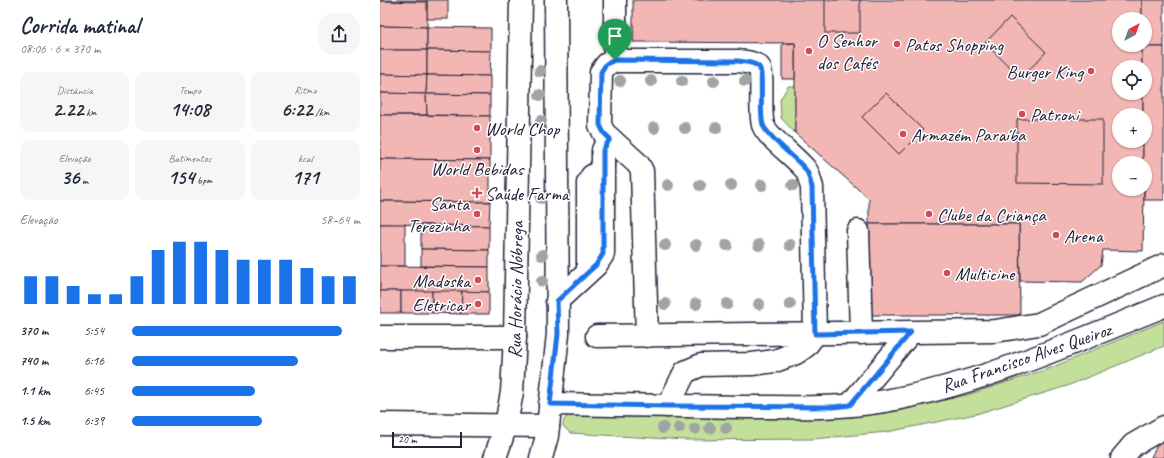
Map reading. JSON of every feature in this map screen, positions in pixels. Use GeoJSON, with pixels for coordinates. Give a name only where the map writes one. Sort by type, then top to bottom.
{"type":"FeatureCollection","features":[{"type":"Feature","properties":{"kind":"street","name":"Rua Horácio Nóbrega"},"geometry":{"type":"LineString","coordinates":[[495,458],[506,425],[512,392],[515,337],[521,0]]}},
{"type":"Feature","properties":{"kind":"street"},"geometry":{"type":"LineString","coordinates":[[543,453],[548,426],[558,334],[556,0]]}},
{"type":"Feature","properties":{"kind":"street"},"geometry":{"type":"LineString","coordinates":[[615,0],[615,60]]}},
{"type":"Feature","properties":{"kind":"street"},"geometry":{"type":"LineString","coordinates":[[647,336],[642,171],[638,164],[604,133],[600,125],[601,72],[606,64],[615,60],[750,62],[758,67],[761,72],[760,102],[763,125],[769,133],[807,170],[812,187],[815,334],[806,346],[796,353],[708,354],[695,359],[685,372],[668,406]]}},
{"type":"Feature","properties":{"kind":"street"},"geometry":{"type":"LineString","coordinates":[[557,301],[588,272],[588,184],[592,176],[598,173],[603,164],[603,150],[610,139]]}},
{"type":"Feature","properties":{"kind":"street"},"geometry":{"type":"LineString","coordinates":[[858,230],[861,333]]}},
{"type":"Feature","properties":{"kind":"street"},"geometry":{"type":"LineString","coordinates":[[597,336],[995,331],[1039,324],[1164,265]]}},
{"type":"Feature","properties":{"kind":"street","name":"Rua Francisco Alves Queiroz"},"geometry":{"type":"LineString","coordinates":[[550,404],[834,407],[886,401],[941,388],[998,371],[1164,306]]}},
{"type":"Feature","properties":{"kind":"street"},"geometry":{"type":"LineString","coordinates":[[850,405],[911,332]]}},
{"type":"Feature","properties":{"kind":"street"},"geometry":{"type":"LineString","coordinates":[[380,337],[515,337]]}},
{"type":"Feature","properties":{"kind":"street"},"geometry":{"type":"LineString","coordinates":[[380,424],[548,426]]}},
{"type":"Feature","properties":{"kind":"street"},"geometry":{"type":"LineString","coordinates":[[1122,458],[1133,445],[1164,427]]}},
{"type":"Feature","properties":{"kind":"green space"},"geometry":{"type":"Polygon","coordinates":[[[788,86],[795,86],[795,133],[781,118],[780,100],[788,86]]]}},
{"type":"Feature","properties":{"kind":"green space"},"geometry":{"type":"Polygon","coordinates":[[[1164,321],[1164,346],[1067,386],[976,414],[887,432],[813,439],[685,440],[570,433],[563,426],[563,422],[567,416],[571,414],[831,416],[887,412],[967,395],[1048,369],[1164,321]]]}},
{"type":"Feature","properties":{"kind":"building"},"geometry":{"type":"Polygon","coordinates":[[[427,0],[427,2],[380,1],[427,0]]]}},
{"type":"Feature","properties":{"kind":"building"},"geometry":{"type":"Polygon","coordinates":[[[427,0],[448,0],[448,19],[427,19],[427,0]]]}},
{"type":"Feature","properties":{"kind":"building"},"geometry":{"type":"Polygon","coordinates":[[[633,0],[1142,0],[1142,12],[1112,12],[1112,52],[1142,52],[1142,60],[1112,60],[1112,100],[1143,100],[1143,108],[1112,108],[1112,148],[1143,148],[1143,156],[1112,156],[1112,196],[1144,196],[1143,251],[1103,250],[1101,265],[1082,282],[1020,281],[1019,224],[869,224],[869,199],[795,133],[795,43],[633,42],[633,0]]]}},
{"type":"Feature","properties":{"kind":"building"},"geometry":{"type":"Polygon","coordinates":[[[825,0],[860,0],[860,33],[825,33],[825,0]]]}},
{"type":"Feature","properties":{"kind":"building"},"geometry":{"type":"Polygon","coordinates":[[[1142,0],[1164,0],[1164,47],[1152,47],[1152,12],[1142,12],[1142,0]]]}},
{"type":"Feature","properties":{"kind":"building"},"geometry":{"type":"Polygon","coordinates":[[[380,1],[427,2],[427,27],[380,26],[380,1]]]}},
{"type":"Feature","properties":{"kind":"building"},"geometry":{"type":"Polygon","coordinates":[[[1010,17],[1046,52],[1021,78],[985,43],[1010,17]]]}},
{"type":"Feature","properties":{"kind":"building"},"geometry":{"type":"Polygon","coordinates":[[[380,26],[427,27],[427,50],[380,50],[380,26]]]}},
{"type":"Feature","properties":{"kind":"building"},"geometry":{"type":"Polygon","coordinates":[[[427,27],[491,28],[491,51],[427,50],[427,27]]]}},
{"type":"Feature","properties":{"kind":"building"},"geometry":{"type":"Polygon","coordinates":[[[795,43],[795,79],[782,79],[782,44],[795,43]]]}},
{"type":"Feature","properties":{"kind":"building"},"geometry":{"type":"Polygon","coordinates":[[[1152,47],[1164,47],[1164,200],[1144,200],[1144,196],[1152,196],[1152,156],[1143,156],[1143,148],[1152,148],[1152,108],[1143,108],[1143,100],[1152,100],[1152,60],[1142,60],[1142,52],[1152,52],[1152,47]]]}},
{"type":"Feature","properties":{"kind":"building"},"geometry":{"type":"Polygon","coordinates":[[[380,50],[427,50],[427,75],[380,74],[380,50]]]}},
{"type":"Feature","properties":{"kind":"building"},"geometry":{"type":"Polygon","coordinates":[[[427,50],[491,51],[490,76],[427,75],[427,50]]]}},
{"type":"Feature","properties":{"kind":"building"},"geometry":{"type":"Polygon","coordinates":[[[380,74],[427,75],[426,94],[380,93],[380,74]]]}},
{"type":"Feature","properties":{"kind":"building"},"geometry":{"type":"Polygon","coordinates":[[[427,75],[490,76],[490,95],[426,94],[427,75]]]}},
{"type":"Feature","properties":{"kind":"building"},"geometry":{"type":"Polygon","coordinates":[[[380,93],[426,94],[427,115],[380,115],[380,93]]]}},
{"type":"Feature","properties":{"kind":"building"},"geometry":{"type":"Polygon","coordinates":[[[886,93],[923,130],[899,154],[862,117],[886,93]]]}},
{"type":"Feature","properties":{"kind":"building"},"geometry":{"type":"Polygon","coordinates":[[[426,94],[490,95],[490,116],[427,115],[426,94]]]}},
{"type":"Feature","properties":{"kind":"building"},"geometry":{"type":"Polygon","coordinates":[[[380,115],[490,116],[490,160],[380,159],[380,115]]]}},
{"type":"Feature","properties":{"kind":"building"},"geometry":{"type":"Polygon","coordinates":[[[1017,119],[1103,119],[1103,184],[1017,183],[1017,119]]]}},
{"type":"Feature","properties":{"kind":"building"},"geometry":{"type":"Polygon","coordinates":[[[380,159],[490,160],[490,202],[380,201],[380,159]]]}},
{"type":"Feature","properties":{"kind":"building"},"geometry":{"type":"Polygon","coordinates":[[[380,201],[490,202],[489,226],[380,224],[380,201]]]}},
{"type":"Feature","properties":{"kind":"building"},"geometry":{"type":"Polygon","coordinates":[[[380,224],[405,224],[405,266],[380,266],[380,224]]]}},
{"type":"Feature","properties":{"kind":"building"},"geometry":{"type":"Polygon","coordinates":[[[869,224],[1019,224],[1020,315],[871,315],[869,224]]]}},
{"type":"Feature","properties":{"kind":"building"},"geometry":{"type":"Polygon","coordinates":[[[421,225],[489,226],[489,250],[421,249],[421,225]]]}},
{"type":"Feature","properties":{"kind":"building"},"geometry":{"type":"Polygon","coordinates":[[[421,249],[489,250],[489,267],[421,266],[421,249]]]}},
{"type":"Feature","properties":{"kind":"building"},"geometry":{"type":"Polygon","coordinates":[[[380,266],[489,267],[489,292],[380,291],[380,266]]]}},
{"type":"Feature","properties":{"kind":"building"},"geometry":{"type":"Polygon","coordinates":[[[380,291],[401,291],[401,313],[380,313],[380,291]]]}},
{"type":"Feature","properties":{"kind":"building"},"geometry":{"type":"Polygon","coordinates":[[[401,291],[432,291],[432,313],[401,313],[401,291]]]}},
{"type":"Feature","properties":{"kind":"building"},"geometry":{"type":"Polygon","coordinates":[[[432,291],[462,291],[461,314],[432,313],[432,291]]]}},
{"type":"Feature","properties":{"kind":"building"},"geometry":{"type":"Polygon","coordinates":[[[462,291],[489,292],[489,314],[461,314],[462,291]]]}},
{"type":"Feature","properties":{"kind":"building"},"geometry":{"type":"Polygon","coordinates":[[[1164,439],[1164,458],[1151,457],[1159,441],[1164,439]]]}},
{"type":"Feature","properties":{"kind":"place","name":"Patos Shopping"},"geometry":{"type":"Point","coordinates":[897,44]}},
{"type":"Feature","properties":{"kind":"place","name":"O Senhor dos Cafés"},"geometry":{"type":"Point","coordinates":[809,51]}},
{"type":"Feature","properties":{"kind":"place","name":"Burger King"},"geometry":{"type":"Point","coordinates":[1091,71]}},
{"type":"Feature","properties":{"kind":"place","name":"Patroni"},"geometry":{"type":"Point","coordinates":[1022,114]}},
{"type":"Feature","properties":{"kind":"place","name":"World Chop"},"geometry":{"type":"Point","coordinates":[477,128]}},
{"type":"Feature","properties":{"kind":"place","name":"Armazém Paraíba"},"geometry":{"type":"Point","coordinates":[903,134]}},
{"type":"Feature","properties":{"kind":"place","name":"World Bebidas"},"geometry":{"type":"Point","coordinates":[477,150]}},
{"type":"Feature","properties":{"kind":"place","name":"Saúde Farma"},"geometry":{"type":"Point","coordinates":[477,193]}},
{"type":"Feature","properties":{"kind":"place","name":"Santa Terezinha"},"geometry":{"type":"Point","coordinates":[477,214]}},
{"type":"Feature","properties":{"kind":"place","name":"Clube da Criança"},"geometry":{"type":"Point","coordinates":[929,214]}},
{"type":"Feature","properties":{"kind":"place","name":"Arena"},"geometry":{"type":"Point","coordinates":[1056,235]}},
{"type":"Feature","properties":{"kind":"place","name":"Multicine"},"geometry":{"type":"Point","coordinates":[947,273]}},
{"type":"Feature","properties":{"kind":"place","name":"Madoska"},"geometry":{"type":"Point","coordinates":[478,280]}},
{"type":"Feature","properties":{"kind":"place","name":"Eletricar"},"geometry":{"type":"Point","coordinates":[478,304]}},
{"type":"Feature","properties":{"kind":"route"},"geometry":{"type":"LineString","coordinates":[[615,60],[738,61],[750,62],[758,67],[762,78],[760,102],[763,125],[769,133],[807,170],[812,187],[815,334],[911,332],[850,405],[834,407],[550,404],[558,334],[557,301],[596,265],[603,254],[603,150],[610,139],[604,133],[600,125],[601,72],[606,64],[615,60]]}}]}
